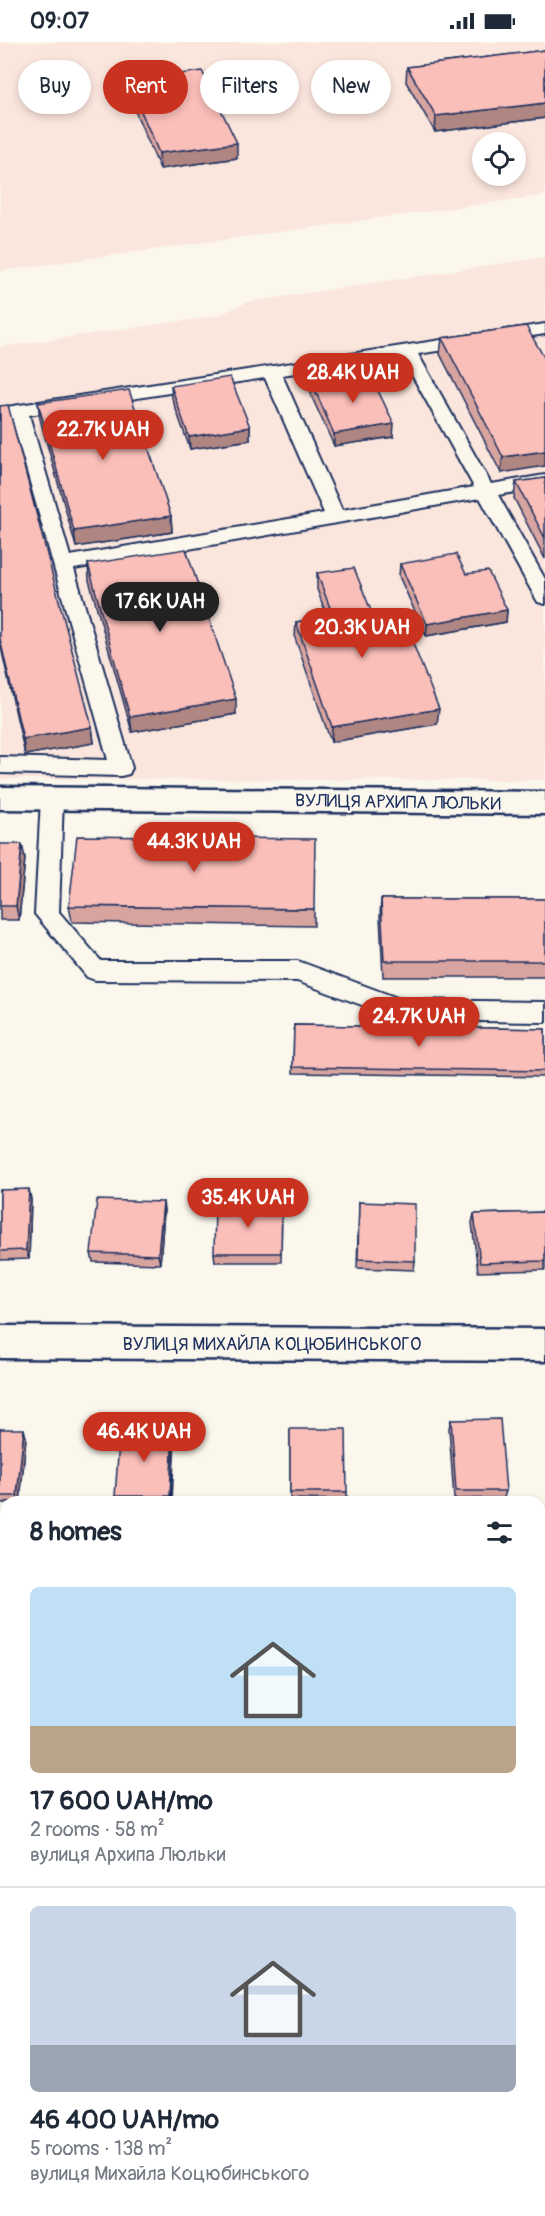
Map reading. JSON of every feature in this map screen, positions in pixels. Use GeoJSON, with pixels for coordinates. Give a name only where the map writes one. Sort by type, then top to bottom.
{"type":"FeatureCollection","features":[{"type":"Feature","properties":{"kind":"street","name":"ВУЛИЦЯ АРХИПА ЛЮЛЬКИ"},"geometry":{"type":"LineString","coordinates":[[0,798],[545,803]]}},
{"type":"Feature","properties":{"kind":"street","name":"ВУЛИЦЯ МИХАЙЛА КОЦЮБИНСЬКОГО"},"geometry":{"type":"LineString","coordinates":[[0,1342],[545,1345]]}},
{"type":"Feature","properties":{"kind":"lane"},"geometry":{"type":"LineString","coordinates":[[0,765],[121,768],[63,564],[9,412],[545,329]]}},
{"type":"Feature","properties":{"kind":"lane"},"geometry":{"type":"LineString","coordinates":[[407,351],[545,597]]}},
{"type":"Feature","properties":{"kind":"lane"},"geometry":{"type":"LineString","coordinates":[[271,372],[336,517]]}},
{"type":"Feature","properties":{"kind":"lane"},"geometry":{"type":"LineString","coordinates":[[63,564],[545,481]]}},
{"type":"Feature","properties":{"kind":"lane"},"geometry":{"type":"LineString","coordinates":[[52,798],[47,914],[95,970],[298,971],[402,1010],[545,1012]]}},
{"type":"Feature","properties":{"kind":"shaded area"},"geometry":{"type":"Polygon","coordinates":[[[0,42],[545,42],[545,195],[0,271],[0,42]]]}},
{"type":"Feature","properties":{"kind":"shaded area"},"geometry":{"type":"Polygon","coordinates":[[[545,257],[545,780],[0,779],[0,347],[216,316],[248,302],[545,257]]]}},
{"type":"Feature","properties":{"kind":"building"},"geometry":{"type":"Polygon","coordinates":[[[545,50],[545,103],[436,116],[407,67],[545,50]]]}},
{"type":"Feature","properties":{"kind":"building"},"geometry":{"type":"Polygon","coordinates":[[[200,71],[200,114],[223,114],[237,143],[159,153],[142,114],[188,114],[188,73],[200,71]]]}},
{"type":"Feature","properties":{"kind":"building"},"geometry":{"type":"Polygon","coordinates":[[[526,326],[545,359],[545,451],[503,457],[442,338],[526,326]]]}},
{"type":"Feature","properties":{"kind":"building"},"geometry":{"type":"Polygon","coordinates":[[[370,374],[394,424],[334,434],[312,383],[370,374]]]}},
{"type":"Feature","properties":{"kind":"building"},"geometry":{"type":"Polygon","coordinates":[[[230,377],[250,427],[189,437],[171,386],[230,377]]]}},
{"type":"Feature","properties":{"kind":"building"},"geometry":{"type":"Polygon","coordinates":[[[129,390],[171,516],[74,531],[38,403],[129,390]]]}},
{"type":"Feature","properties":{"kind":"building"},"geometry":{"type":"Polygon","coordinates":[[[8,405],[92,727],[23,739],[0,639],[0,406],[8,405]]]}},
{"type":"Feature","properties":{"kind":"building"},"geometry":{"type":"Polygon","coordinates":[[[545,478],[545,538],[516,482],[545,478]]]}},
{"type":"Feature","properties":{"kind":"building"},"geometry":{"type":"Polygon","coordinates":[[[186,549],[236,699],[130,717],[88,564],[186,549]]]}},
{"type":"Feature","properties":{"kind":"building"},"geometry":{"type":"Polygon","coordinates":[[[456,554],[466,574],[488,571],[507,610],[427,624],[400,564],[456,554]]]}},
{"type":"Feature","properties":{"kind":"building"},"geometry":{"type":"Polygon","coordinates":[[[354,568],[383,641],[410,636],[439,709],[332,727],[296,622],[333,616],[317,573],[354,568]]]}},
{"type":"Feature","properties":{"kind":"building"},"geometry":{"type":"Polygon","coordinates":[[[77,836],[315,839],[314,909],[69,906],[77,836]]]}},
{"type":"Feature","properties":{"kind":"building"},"geometry":{"type":"Polygon","coordinates":[[[0,844],[22,844],[16,906],[0,906],[0,844]]]}},
{"type":"Feature","properties":{"kind":"building"},"geometry":{"type":"Polygon","coordinates":[[[381,899],[545,899],[545,961],[384,961],[381,899]]]}},
{"type":"Feature","properties":{"kind":"building"},"geometry":{"type":"Polygon","coordinates":[[[294,1025],[545,1029],[545,1071],[293,1067],[294,1025]]]}},
{"type":"Feature","properties":{"kind":"building"},"geometry":{"type":"Polygon","coordinates":[[[29,1189],[26,1250],[0,1251],[0,1190],[29,1189]]]}},
{"type":"Feature","properties":{"kind":"building"},"geometry":{"type":"Polygon","coordinates":[[[97,1200],[163,1202],[158,1255],[91,1253],[97,1200]]]}},
{"type":"Feature","properties":{"kind":"building"},"geometry":{"type":"Polygon","coordinates":[[[359,1202],[415,1204],[415,1261],[358,1259],[359,1202]]]}},
{"type":"Feature","properties":{"kind":"building"},"geometry":{"type":"Polygon","coordinates":[[[215,1205],[282,1205],[281,1253],[214,1253],[215,1205]]]}},
{"type":"Feature","properties":{"kind":"building"},"geometry":{"type":"Polygon","coordinates":[[[545,1212],[545,1261],[480,1263],[474,1214],[545,1212]]]}},
{"type":"Feature","properties":{"kind":"building"},"geometry":{"type":"Polygon","coordinates":[[[500,1419],[506,1491],[456,1491],[451,1420],[500,1419]]]}},
{"type":"Feature","properties":{"kind":"building"},"geometry":{"type":"Polygon","coordinates":[[[0,1429],[24,1429],[17,1496],[0,1496],[0,1429]]]}},
{"type":"Feature","properties":{"kind":"building"},"geometry":{"type":"Polygon","coordinates":[[[120,1429],[173,1430],[170,1496],[115,1496],[120,1429]]]}},
{"type":"Feature","properties":{"kind":"building"},"geometry":{"type":"Polygon","coordinates":[[[290,1429],[346,1429],[347,1492],[290,1492],[290,1429]]]}}]}
